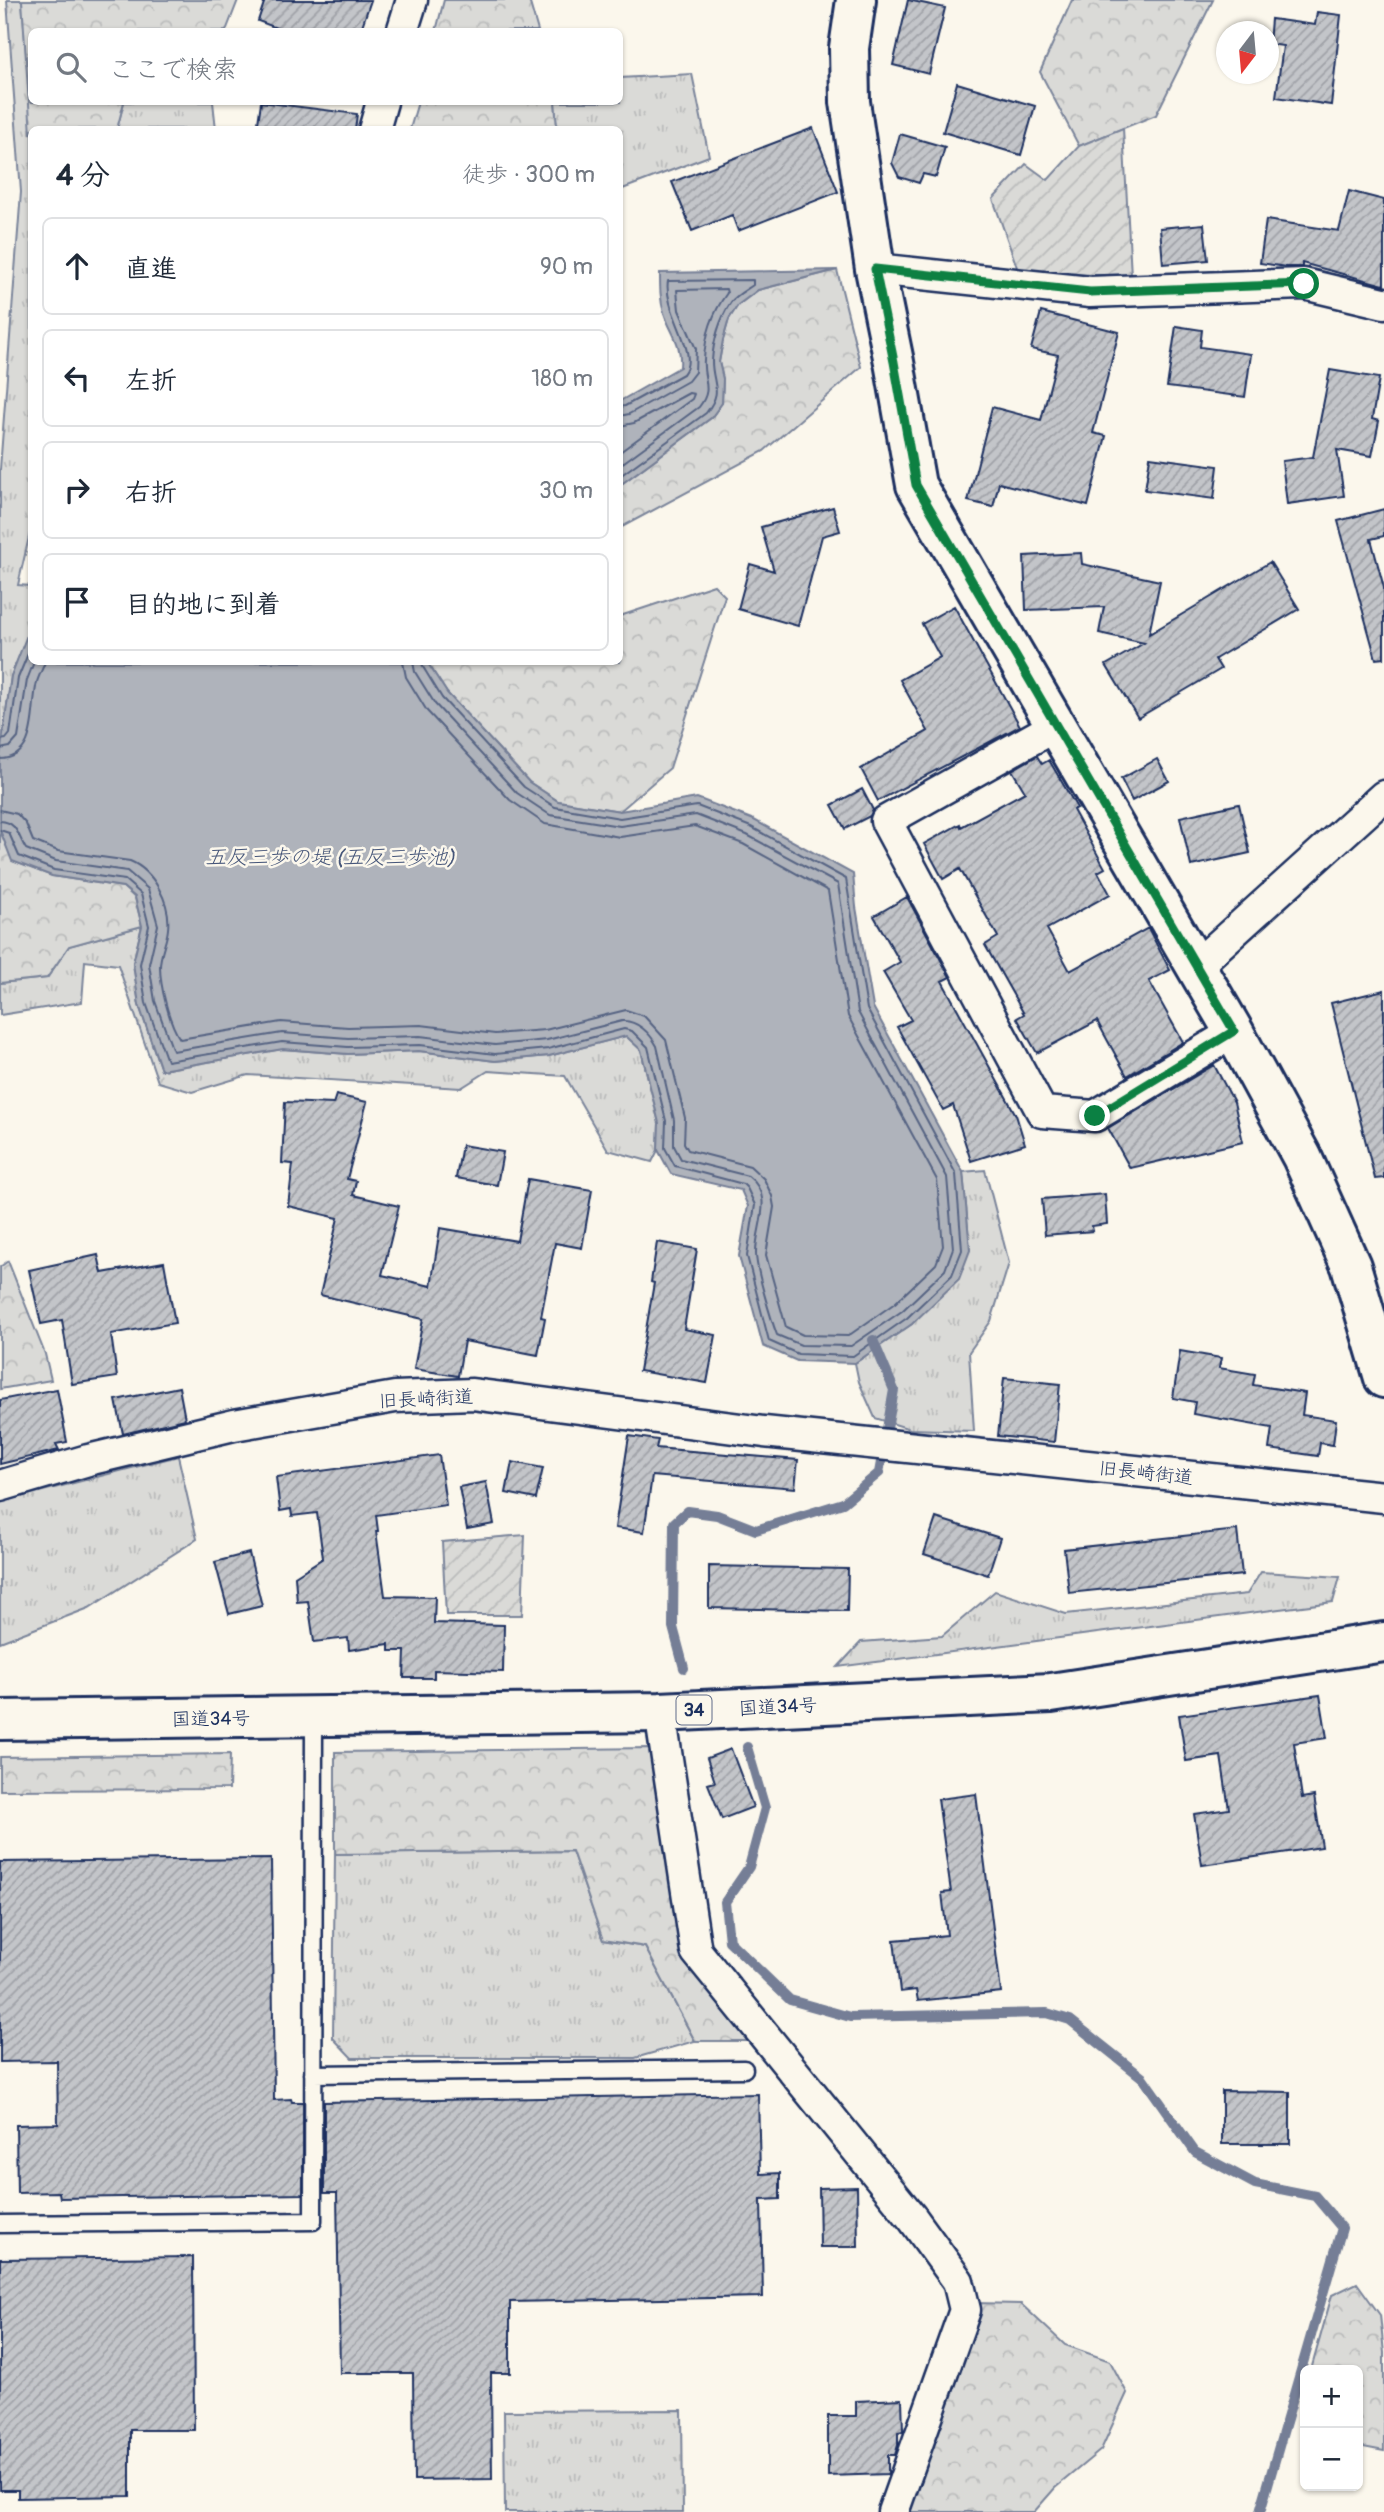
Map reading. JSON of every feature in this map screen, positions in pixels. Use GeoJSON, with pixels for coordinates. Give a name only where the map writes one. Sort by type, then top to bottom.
{"type":"FeatureCollection","features":[{"type":"Feature","properties":{"kind":"main road"},"geometry":{"type":"LineString","coordinates":[[856,0],[849,48],[850,102],[875,269],[916,485],[1234,1031],[1303,1157],[1351,1266],[1384,1378]]}},
{"type":"Feature","properties":{"kind":"main road","name":"国道34号"},"geometry":{"type":"LineString","coordinates":[[0,1720],[660,1712],[1051,1693],[1384,1642]]}},
{"type":"Feature","properties":{"kind":"street"},"geometry":{"type":"LineString","coordinates":[[403,28],[412,0]]}},
{"type":"Feature","properties":{"kind":"street"},"geometry":{"type":"LineString","coordinates":[[375,126],[381,105]]}},
{"type":"Feature","properties":{"kind":"street"},"geometry":{"type":"LineString","coordinates":[[875,269],[1090,292],[1304,284],[1384,303]]}},
{"type":"Feature","properties":{"kind":"street"},"geometry":{"type":"LineString","coordinates":[[1055,726],[886,821],[1042,1112],[1095,1116],[1234,1031]]}},
{"type":"Feature","properties":{"kind":"street"},"geometry":{"type":"LineString","coordinates":[[1196,966],[1384,796]]}},
{"type":"Feature","properties":{"kind":"street","name":"旧長崎街道"},"geometry":{"type":"LineString","coordinates":[[0,1486],[88,1460],[234,1425],[396,1397],[472,1394],[859,1443],[1384,1497]]}},
{"type":"Feature","properties":{"kind":"street"},"geometry":{"type":"LineString","coordinates":[[660,1712],[696,1951],[913,2219],[958,2281],[965,2310],[892,2512]]}},
{"type":"Feature","properties":{"kind":"lane"},"geometry":{"type":"LineString","coordinates":[[0,2224],[313,2221],[314,1716]]}},
{"type":"Feature","properties":{"kind":"lane"},"geometry":{"type":"LineString","coordinates":[[313,2074],[744,2069]]}},
{"type":"Feature","properties":{"kind":"green space"},"geometry":{"type":"Polygon","coordinates":[[[7,0],[22,0],[31,126],[28,126],[28,541],[18,585],[28,586],[28,635],[11,676],[0,756],[0,469],[21,192],[7,0]]]}},
{"type":"Feature","properties":{"kind":"green space"},"geometry":{"type":"Polygon","coordinates":[[[22,0],[238,0],[227,28],[28,28],[28,89],[22,0]]]}},
{"type":"Feature","properties":{"kind":"green space"},"geometry":{"type":"Polygon","coordinates":[[[444,0],[529,0],[537,28],[437,28],[444,0]]]}},
{"type":"Feature","properties":{"kind":"green space"},"geometry":{"type":"Polygon","coordinates":[[[1072,0],[1213,0],[1156,115],[1079,146],[1040,72],[1072,0]]]}},
{"type":"Feature","properties":{"kind":"green space"},"geometry":{"type":"Polygon","coordinates":[[[692,74],[709,156],[623,189],[623,126],[557,126],[555,105],[623,105],[623,78],[692,74]]]}},
{"type":"Feature","properties":{"kind":"green space"},"geometry":{"type":"Polygon","coordinates":[[[29,105],[123,105],[118,126],[30,126],[29,105]]]}},
{"type":"Feature","properties":{"kind":"green space"},"geometry":{"type":"Polygon","coordinates":[[[123,105],[213,105],[216,126],[118,126],[123,105]]]}},
{"type":"Feature","properties":{"kind":"green space"},"geometry":{"type":"Polygon","coordinates":[[[417,105],[555,105],[557,126],[411,126],[417,105]]]}},
{"type":"Feature","properties":{"kind":"green space"},"geometry":{"type":"Polygon","coordinates":[[[1123,128],[1131,276],[1019,273],[993,199],[1026,164],[1048,180],[1079,146],[1123,128]]]}},
{"type":"Feature","properties":{"kind":"green space"},"geometry":{"type":"Polygon","coordinates":[[[837,270],[861,367],[764,451],[623,526],[623,483],[711,418],[722,403],[723,379],[719,362],[729,319],[738,305],[758,290],[837,270]]]}},
{"type":"Feature","properties":{"kind":"green space"},"geometry":{"type":"Polygon","coordinates":[[[714,585],[725,596],[670,768],[620,811],[558,801],[529,782],[447,693],[429,665],[623,665],[623,615],[714,585]]]}},
{"type":"Feature","properties":{"kind":"green space"},"geometry":{"type":"Polygon","coordinates":[[[0,830],[13,861],[52,876],[123,887],[135,898],[142,926],[69,946],[47,978],[0,983],[0,830]]]}},
{"type":"Feature","properties":{"kind":"green space"},"geometry":{"type":"Polygon","coordinates":[[[142,926],[133,963],[139,1005],[161,1070],[282,1049],[348,1054],[419,1051],[495,1061],[549,1056],[626,1036],[641,1050],[659,1123],[658,1150],[652,1162],[608,1150],[565,1076],[488,1071],[461,1088],[248,1075],[192,1092],[158,1082],[118,965],[85,961],[82,1002],[0,1015],[0,983],[47,978],[69,946],[142,926]]]}},
{"type":"Feature","properties":{"kind":"green space"},"geometry":{"type":"Polygon","coordinates":[[[985,1170],[1009,1263],[991,1321],[969,1352],[974,1431],[910,1429],[875,1418],[859,1382],[855,1363],[912,1324],[970,1250],[963,1172],[985,1170]]]}},
{"type":"Feature","properties":{"kind":"green space"},"geometry":{"type":"Polygon","coordinates":[[[8,1261],[45,1354],[51,1380],[0,1389],[0,1267],[8,1261]]]}},
{"type":"Feature","properties":{"kind":"green space"},"geometry":{"type":"Polygon","coordinates":[[[178,1456],[197,1539],[89,1608],[0,1642],[0,1502],[178,1456]]]}},
{"type":"Feature","properties":{"kind":"green space"},"geometry":{"type":"Polygon","coordinates":[[[525,1535],[522,1615],[446,1615],[442,1542],[525,1535]]]}},
{"type":"Feature","properties":{"kind":"green space"},"geometry":{"type":"Polygon","coordinates":[[[1261,1572],[1340,1577],[1333,1602],[838,1667],[861,1642],[942,1636],[995,1591],[1066,1614],[1247,1594],[1261,1572]]]}},
{"type":"Feature","properties":{"kind":"green space"},"geometry":{"type":"Polygon","coordinates":[[[650,1748],[685,1958],[751,2041],[695,2041],[645,1947],[603,1940],[572,1851],[335,1854],[335,1752],[650,1748]]]}},
{"type":"Feature","properties":{"kind":"green space"},"geometry":{"type":"Polygon","coordinates":[[[230,1754],[229,1789],[0,1790],[0,1757],[230,1754]]]}},
{"type":"Feature","properties":{"kind":"green space"},"geometry":{"type":"Polygon","coordinates":[[[572,1851],[603,1940],[645,1947],[695,2041],[635,2058],[352,2058],[333,2038],[335,1854],[572,1851]]]}},
{"type":"Feature","properties":{"kind":"green space"},"geometry":{"type":"Polygon","coordinates":[[[1357,2283],[1380,2315],[1384,2353],[1384,2451],[1363,2447],[1363,2365],[1312,2365],[1332,2295],[1357,2283]]]}},
{"type":"Feature","properties":{"kind":"green space"},"geometry":{"type":"Polygon","coordinates":[[[973,2303],[1021,2304],[1065,2345],[1110,2361],[1127,2393],[1101,2450],[1055,2488],[1034,2512],[905,2512],[973,2303]]]}},
{"type":"Feature","properties":{"kind":"green space"},"geometry":{"type":"Polygon","coordinates":[[[682,2410],[683,2512],[505,2512],[504,2411],[682,2410]]]}},
{"type":"Feature","properties":{"kind":"water"},"geometry":{"type":"Polygon","coordinates":[[[837,270],[758,290],[738,305],[729,319],[719,362],[723,379],[722,403],[711,418],[623,483],[623,399],[680,367],[678,345],[663,308],[660,273],[837,270]]]}},
{"type":"Feature","properties":{"kind":"water","name":"五反三歩の堤 (五反三歩池)"},"geometry":{"type":"Polygon","coordinates":[[[28,633],[28,665],[429,665],[447,693],[529,782],[558,801],[620,811],[697,798],[754,820],[853,874],[873,1007],[963,1172],[970,1250],[959,1279],[912,1324],[855,1363],[797,1361],[763,1346],[739,1256],[748,1206],[741,1190],[671,1174],[658,1150],[659,1123],[641,1050],[626,1036],[549,1056],[495,1061],[419,1051],[348,1054],[283,1049],[161,1070],[139,1005],[133,963],[142,926],[135,897],[123,887],[52,876],[12,861],[0,830],[0,756],[11,676],[28,633]]]}},
{"type":"Feature","properties":{"kind":"building"},"geometry":{"type":"Polygon","coordinates":[[[265,0],[371,0],[361,28],[276,28],[258,21],[265,0]]]}},
{"type":"Feature","properties":{"kind":"building"},"geometry":{"type":"Polygon","coordinates":[[[908,0],[945,8],[929,74],[893,65],[908,0]]]}},
{"type":"Feature","properties":{"kind":"building"},"geometry":{"type":"Polygon","coordinates":[[[1317,12],[1341,15],[1331,105],[1276,97],[1283,46],[1279,45],[1279,21],[1271,19],[1315,25],[1317,12]]]}},
{"type":"Feature","properties":{"kind":"building"},"geometry":{"type":"Polygon","coordinates":[[[957,83],[1035,106],[1021,155],[943,132],[957,83]]]}},
{"type":"Feature","properties":{"kind":"building"},"geometry":{"type":"Polygon","coordinates":[[[261,105],[285,105],[357,114],[356,126],[258,126],[261,105]]]}},
{"type":"Feature","properties":{"kind":"building"},"geometry":{"type":"Polygon","coordinates":[[[813,128],[838,192],[738,231],[732,215],[692,231],[672,182],[813,128]]]}},
{"type":"Feature","properties":{"kind":"building"},"geometry":{"type":"Polygon","coordinates":[[[900,134],[945,147],[936,177],[923,174],[919,183],[899,177],[892,163],[900,134]]]}},
{"type":"Feature","properties":{"kind":"building"},"geometry":{"type":"Polygon","coordinates":[[[1349,191],[1384,200],[1384,285],[1302,263],[1302,267],[1286,267],[1260,263],[1266,220],[1339,231],[1349,191]]]}},
{"type":"Feature","properties":{"kind":"building"},"geometry":{"type":"Polygon","coordinates":[[[1204,224],[1208,260],[1163,264],[1160,228],[1204,224]]]}},
{"type":"Feature","properties":{"kind":"building"},"geometry":{"type":"Polygon","coordinates":[[[1041,312],[1119,332],[1093,433],[1106,436],[1088,506],[999,483],[993,507],[968,501],[992,407],[1041,420],[1058,355],[1031,349],[1041,312]]]}},
{"type":"Feature","properties":{"kind":"building"},"geometry":{"type":"Polygon","coordinates":[[[1176,326],[1202,330],[1200,347],[1251,354],[1245,397],[1167,387],[1176,326]]]}},
{"type":"Feature","properties":{"kind":"building"},"geometry":{"type":"Polygon","coordinates":[[[1330,370],[1379,378],[1372,419],[1379,421],[1372,456],[1337,450],[1344,496],[1287,504],[1282,461],[1313,457],[1330,370]]]}},
{"type":"Feature","properties":{"kind":"building"},"geometry":{"type":"Polygon","coordinates":[[[1150,457],[1218,466],[1214,499],[1145,490],[1150,457]]]}},
{"type":"Feature","properties":{"kind":"building"},"geometry":{"type":"Polygon","coordinates":[[[833,507],[840,531],[822,536],[798,626],[738,609],[750,564],[774,571],[761,527],[833,507]]]}},
{"type":"Feature","properties":{"kind":"building"},"geometry":{"type":"Polygon","coordinates":[[[1384,509],[1384,536],[1371,539],[1384,588],[1384,658],[1376,659],[1338,521],[1384,509]]]}},
{"type":"Feature","properties":{"kind":"building"},"geometry":{"type":"Polygon","coordinates":[[[1081,553],[1082,564],[1160,581],[1149,634],[1270,562],[1299,609],[1215,659],[1221,669],[1138,718],[1106,665],[1144,643],[1099,633],[1104,607],[1026,610],[1024,556],[1081,553]]]}},
{"type":"Feature","properties":{"kind":"building"},"geometry":{"type":"Polygon","coordinates":[[[954,606],[1020,726],[878,801],[861,769],[928,731],[900,680],[940,657],[922,624],[954,606]]]}},
{"type":"Feature","properties":{"kind":"building"},"geometry":{"type":"Polygon","coordinates":[[[1037,756],[1042,764],[1049,760],[1077,808],[1073,810],[1105,868],[1098,872],[1110,894],[1047,929],[1070,971],[1148,928],[1170,970],[1149,981],[1183,1042],[1127,1076],[1097,1021],[1037,1053],[1017,1018],[1024,1014],[985,945],[998,937],[960,869],[943,879],[924,844],[1025,792],[1012,770],[1037,756]]]}},
{"type":"Feature","properties":{"kind":"building"},"geometry":{"type":"Polygon","coordinates":[[[1157,759],[1169,781],[1132,801],[1121,779],[1157,759]]]}},
{"type":"Feature","properties":{"kind":"building"},"geometry":{"type":"Polygon","coordinates":[[[862,789],[873,810],[870,816],[845,829],[832,805],[862,789]]]}},
{"type":"Feature","properties":{"kind":"building"},"geometry":{"type":"Polygon","coordinates":[[[1239,804],[1250,853],[1191,866],[1180,817],[1239,804]]]}},
{"type":"Feature","properties":{"kind":"building"},"geometry":{"type":"Polygon","coordinates":[[[907,897],[950,977],[942,981],[1016,1115],[1025,1144],[971,1161],[953,1105],[943,1110],[897,1027],[911,1020],[883,972],[900,962],[874,916],[907,897]]]}},
{"type":"Feature","properties":{"kind":"building"},"geometry":{"type":"Polygon","coordinates":[[[1384,990],[1384,1178],[1375,1179],[1331,1003],[1384,990]]]}},
{"type":"Feature","properties":{"kind":"building"},"geometry":{"type":"Polygon","coordinates":[[[1214,1065],[1234,1102],[1243,1142],[1130,1168],[1108,1128],[1214,1065]]]}},
{"type":"Feature","properties":{"kind":"building"},"geometry":{"type":"Polygon","coordinates":[[[336,1095],[367,1102],[347,1179],[356,1181],[353,1195],[399,1206],[382,1275],[431,1286],[440,1228],[517,1241],[528,1179],[592,1190],[582,1248],[555,1243],[541,1317],[545,1318],[538,1355],[464,1341],[458,1376],[414,1369],[423,1319],[320,1295],[338,1218],[288,1206],[293,1164],[282,1163],[285,1102],[333,1104],[336,1095]]]}},
{"type":"Feature","properties":{"kind":"building"},"geometry":{"type":"Polygon","coordinates":[[[462,1145],[503,1152],[497,1185],[456,1178],[462,1145]]]}},
{"type":"Feature","properties":{"kind":"building"},"geometry":{"type":"Polygon","coordinates":[[[1105,1194],[1107,1224],[1092,1226],[1093,1231],[1045,1235],[1042,1199],[1105,1194]]]}},
{"type":"Feature","properties":{"kind":"building"},"geometry":{"type":"Polygon","coordinates":[[[657,1242],[697,1249],[684,1329],[716,1335],[707,1383],[639,1371],[654,1283],[651,1282],[657,1242]]]}},
{"type":"Feature","properties":{"kind":"building"},"geometry":{"type":"Polygon","coordinates":[[[98,1255],[102,1273],[164,1262],[175,1323],[111,1334],[117,1377],[72,1384],[62,1320],[41,1324],[29,1270],[98,1255]]]}},
{"type":"Feature","properties":{"kind":"building"},"geometry":{"type":"Polygon","coordinates":[[[1180,1351],[1221,1358],[1219,1368],[1255,1374],[1253,1385],[1305,1393],[1302,1415],[1336,1420],[1333,1445],[1320,1443],[1318,1456],[1269,1449],[1272,1428],[1193,1414],[1195,1402],[1173,1398],[1180,1351]]]}},
{"type":"Feature","properties":{"kind":"building"},"geometry":{"type":"Polygon","coordinates":[[[1004,1378],[1060,1384],[1054,1442],[998,1436],[1004,1378]]]}},
{"type":"Feature","properties":{"kind":"building"},"geometry":{"type":"Polygon","coordinates":[[[179,1387],[185,1419],[123,1434],[116,1400],[179,1387]]]}},
{"type":"Feature","properties":{"kind":"building"},"geometry":{"type":"Polygon","coordinates":[[[57,1389],[67,1442],[56,1444],[59,1450],[0,1464],[0,1400],[57,1389]]]}},
{"type":"Feature","properties":{"kind":"building"},"geometry":{"type":"Polygon","coordinates":[[[629,1436],[658,1440],[656,1448],[798,1460],[795,1488],[652,1476],[644,1532],[615,1528],[629,1436]]]}},
{"type":"Feature","properties":{"kind":"building"},"geometry":{"type":"Polygon","coordinates":[[[439,1455],[446,1505],[376,1515],[385,1596],[435,1597],[434,1623],[504,1625],[503,1672],[434,1670],[434,1678],[404,1678],[405,1651],[389,1651],[389,1644],[349,1650],[348,1638],[314,1642],[308,1601],[297,1602],[295,1576],[323,1558],[317,1513],[292,1516],[291,1509],[280,1511],[276,1477],[439,1455]]]}},
{"type":"Feature","properties":{"kind":"building"},"geometry":{"type":"Polygon","coordinates":[[[512,1462],[543,1468],[536,1499],[506,1493],[512,1462]]]}},
{"type":"Feature","properties":{"kind":"building"},"geometry":{"type":"Polygon","coordinates":[[[486,1482],[494,1524],[467,1529],[459,1487],[486,1482]]]}},
{"type":"Feature","properties":{"kind":"building"},"geometry":{"type":"Polygon","coordinates":[[[936,1518],[1000,1538],[988,1575],[924,1554],[936,1518]]]}},
{"type":"Feature","properties":{"kind":"building"},"geometry":{"type":"Polygon","coordinates":[[[1237,1530],[1242,1575],[1069,1593],[1064,1549],[1237,1530]]]}},
{"type":"Feature","properties":{"kind":"building"},"geometry":{"type":"Polygon","coordinates":[[[249,1553],[262,1606],[229,1614],[215,1562],[249,1553]]]}},
{"type":"Feature","properties":{"kind":"building"},"geometry":{"type":"Polygon","coordinates":[[[709,1566],[848,1569],[847,1611],[709,1608],[709,1566]]]}},
{"type":"Feature","properties":{"kind":"building"},"geometry":{"type":"Polygon","coordinates":[[[1320,1695],[1327,1738],[1294,1743],[1302,1798],[1314,1796],[1322,1847],[1202,1865],[1194,1814],[1229,1809],[1221,1756],[1186,1761],[1179,1715],[1320,1695]]]}},
{"type":"Feature","properties":{"kind":"building"},"geometry":{"type":"Polygon","coordinates":[[[731,1749],[753,1807],[722,1819],[708,1784],[715,1782],[707,1758],[731,1749]]]}},
{"type":"Feature","properties":{"kind":"building"},"geometry":{"type":"Polygon","coordinates":[[[976,1794],[1001,1992],[918,2001],[916,1990],[900,1992],[894,1940],[947,1935],[942,1893],[951,1892],[938,1799],[976,1794]]]}},
{"type":"Feature","properties":{"kind":"building"},"geometry":{"type":"Polygon","coordinates":[[[271,1859],[274,2100],[291,2099],[292,2102],[303,2102],[303,2194],[60,2198],[59,2192],[17,2193],[16,2125],[58,2124],[57,2061],[0,2062],[0,1862],[271,1859]]]}},
{"type":"Feature","properties":{"kind":"building"},"geometry":{"type":"Polygon","coordinates":[[[1222,2091],[1290,2092],[1290,2144],[1222,2144],[1222,2091]]]}},
{"type":"Feature","properties":{"kind":"building"},"geometry":{"type":"Polygon","coordinates":[[[758,2094],[760,2174],[780,2173],[780,2199],[761,2200],[763,2297],[510,2302],[510,2373],[491,2373],[492,2479],[414,2480],[413,2373],[340,2373],[337,2193],[324,2193],[324,2102],[758,2094]]]}},
{"type":"Feature","properties":{"kind":"building"},"geometry":{"type":"Polygon","coordinates":[[[857,2187],[858,2247],[820,2247],[819,2188],[857,2187]]]}},
{"type":"Feature","properties":{"kind":"building"},"geometry":{"type":"Polygon","coordinates":[[[193,2257],[194,2430],[130,2430],[130,2496],[18,2498],[18,2490],[0,2490],[0,2259],[193,2257]]]}},
{"type":"Feature","properties":{"kind":"building"},"geometry":{"type":"Polygon","coordinates":[[[902,2399],[903,2431],[898,2432],[895,2455],[888,2455],[888,2474],[828,2476],[828,2416],[856,2416],[856,2401],[902,2399]]]}},
{"type":"Feature","properties":{"kind":"waterway"},"geometry":{"type":"LineString","coordinates":[[684,1668],[673,1627],[674,1523],[687,1511],[717,1515],[756,1530],[843,1503],[879,1473],[894,1390],[873,1340]]}},
{"type":"Feature","properties":{"kind":"waterway"},"geometry":{"type":"LineString","coordinates":[[747,1747],[765,1808],[749,1867],[725,1902],[729,1941],[790,2000],[850,2017],[1047,2013],[1070,2020],[1143,2078],[1195,2152],[1255,2184],[1315,2196],[1342,2228],[1260,2512]]}},
{"type":"Feature","properties":{"kind":"route"},"geometry":{"type":"LineString","coordinates":[[1095,1116],[1234,1031],[916,485],[875,269],[1090,292],[1304,284]]}}]}
